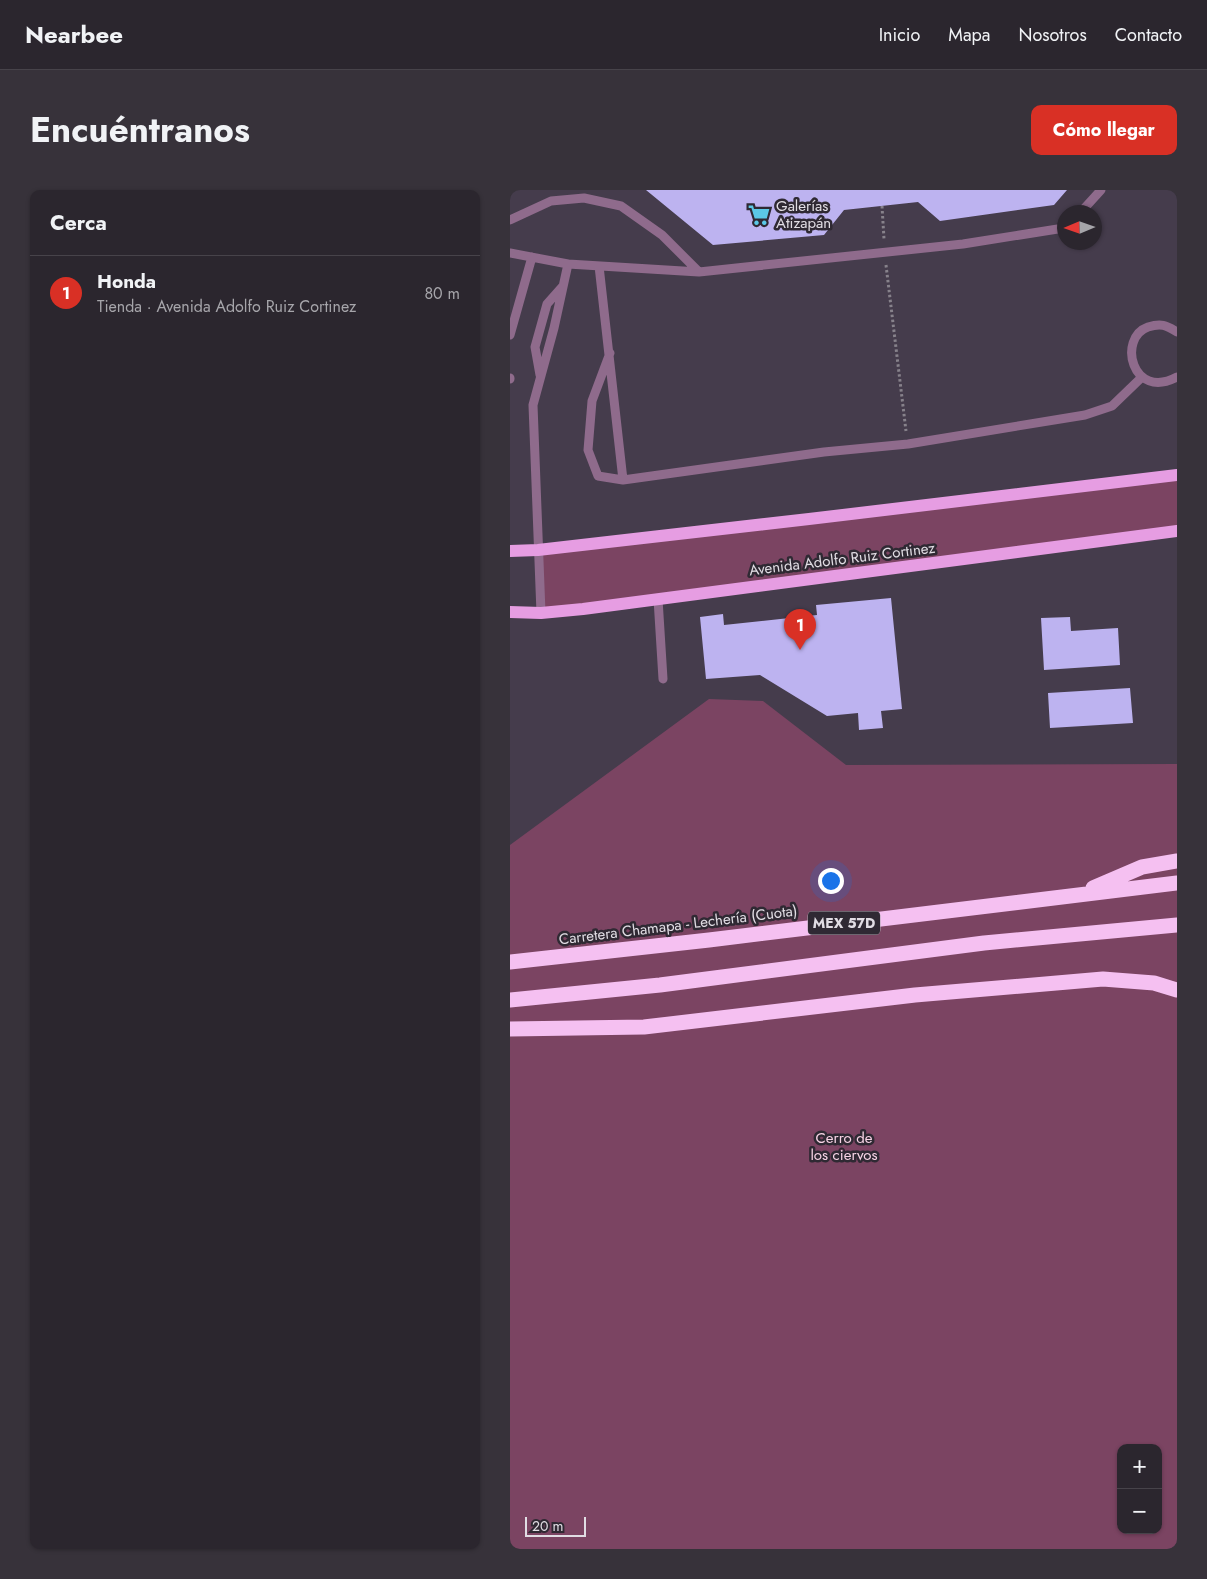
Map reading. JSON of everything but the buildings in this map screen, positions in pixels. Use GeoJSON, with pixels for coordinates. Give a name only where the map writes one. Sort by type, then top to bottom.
{"type":"FeatureCollection","features":[{"type":"Feature","properties":{"kind":"highway"},"geometry":{"type":"LineString","coordinates":[[1079,894],[1142,866],[1177,861]]}},
{"type":"Feature","properties":{"kind":"highway","name":"Carretera Chamapa - Lechería (Cuota)"},"geometry":{"type":"LineString","coordinates":[[510,962],[1177,884]]}},
{"type":"Feature","properties":{"kind":"highway","name":"MEX 57D"},"geometry":{"type":"LineString","coordinates":[[510,1000],[660,985],[984,943],[1177,924]]}},
{"type":"Feature","properties":{"kind":"highway"},"geometry":{"type":"LineString","coordinates":[[510,1029],[644,1027],[915,995],[1103,978],[1154,983],[1177,990]]}},
{"type":"Feature","properties":{"kind":"main road"},"geometry":{"type":"LineString","coordinates":[[510,551],[538,550],[1177,475]]}},
{"type":"Feature","properties":{"kind":"main road","name":"Avenida Adolfo Ruiz Cortinez"},"geometry":{"type":"LineString","coordinates":[[510,612],[541,613],[658,599],[1177,531]]}},
{"type":"Feature","properties":{"kind":"lane"},"geometry":{"type":"LineString","coordinates":[[1087,205],[1101,190]]}},
{"type":"Feature","properties":{"kind":"lane"},"geometry":{"type":"LineString","coordinates":[[510,220],[551,201],[584,198],[621,206],[662,235],[699,272]]}},
{"type":"Feature","properties":{"kind":"lane"},"geometry":{"type":"LineString","coordinates":[[510,254],[568,264],[699,272],[970,243],[1057,229]]}},
{"type":"Feature","properties":{"kind":"lane"},"geometry":{"type":"LineString","coordinates":[[510,336],[532,257]]}},
{"type":"Feature","properties":{"kind":"lane"},"geometry":{"type":"LineString","coordinates":[[541,613],[533,405],[568,264]]}},
{"type":"Feature","properties":{"kind":"lane"},"geometry":{"type":"LineString","coordinates":[[599,266],[623,480]]}},
{"type":"Feature","properties":{"kind":"lane"},"geometry":{"type":"LineString","coordinates":[[541,378],[535,347],[547,304],[563,285]]}},
{"type":"Feature","properties":{"kind":"lane"},"geometry":{"type":"LineString","coordinates":[[1177,332],[1168,326],[1156,325],[1144,328],[1136,337],[1131,350],[1133,365],[1142,378],[1154,382],[1167,382],[1177,377]]}},
{"type":"Feature","properties":{"kind":"lane"},"geometry":{"type":"LineString","coordinates":[[610,353],[592,401],[588,450],[598,476],[623,480],[799,455],[908,444],[1085,415],[1112,406],[1142,378]]}},
{"type":"Feature","properties":{"kind":"lane"},"geometry":{"type":"LineString","coordinates":[[658,599],[663,679]]}},
{"type":"Feature","properties":{"kind":"path"},"geometry":{"type":"LineString","coordinates":[[882,206],[885,252],[908,444]]}},
{"type":"Feature","properties":{"kind":"shaded area"},"geometry":{"type":"Polygon","coordinates":[[[510,190],[1177,190],[1177,1549],[724,1549],[510,1313],[510,190]]]}},
{"type":"Feature","properties":{"kind":"green space"},"geometry":{"type":"Polygon","coordinates":[[[1177,475],[1177,531],[541,613],[538,550],[1177,475]]]}},
{"type":"Feature","properties":{"kind":"green space","name":"Cerro de los ciervos"},"geometry":{"type":"Polygon","coordinates":[[[709,699],[763,701],[846,765],[1177,764],[1177,1549],[510,1549],[510,845],[709,699]]]}},
{"type":"Feature","properties":{"kind":"place","name":"Galerías Atizapán"},"geometry":{"type":"Point","coordinates":[759,215]}},
{"type":"Feature","properties":{"kind":"place","name":"Honda"},"geometry":{"type":"Point","coordinates":[800,650]}}]}
